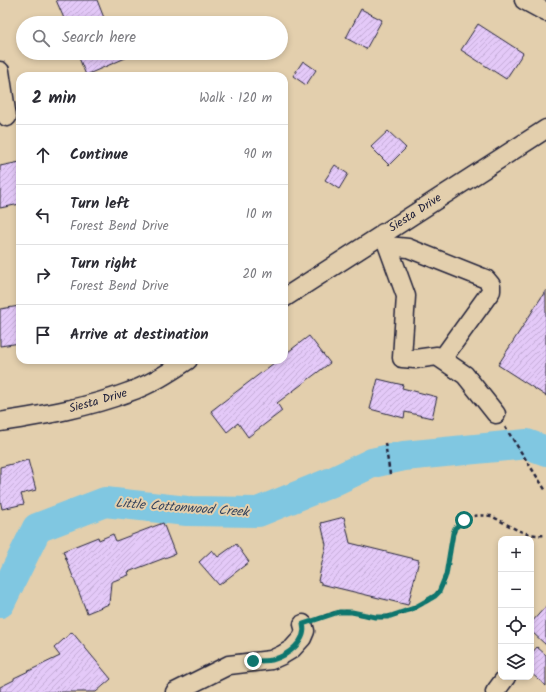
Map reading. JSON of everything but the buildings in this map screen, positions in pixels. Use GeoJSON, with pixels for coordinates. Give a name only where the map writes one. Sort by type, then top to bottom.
{"type":"FeatureCollection","features":[{"type":"Feature","properties":{"kind":"street"},"geometry":{"type":"LineString","coordinates":[[524,0],[546,12]]}},
{"type":"Feature","properties":{"kind":"street"},"geometry":{"type":"LineString","coordinates":[[0,71],[9,117]]}},
{"type":"Feature","properties":{"kind":"street","name":"Siesta Drive"},"geometry":{"type":"LineString","coordinates":[[288,296],[386,240],[546,129]]}},
{"type":"Feature","properties":{"kind":"street"},"geometry":{"type":"LineString","coordinates":[[386,240],[406,296],[402,358],[415,359],[437,356],[465,375],[496,414]]}},
{"type":"Feature","properties":{"kind":"street"},"geometry":{"type":"LineString","coordinates":[[386,240],[486,279],[491,285],[491,291],[442,359]]}},
{"type":"Feature","properties":{"kind":"street","name":"Siesta Drive"},"geometry":{"type":"LineString","coordinates":[[0,422],[56,413],[98,403],[130,392],[170,372],[182,364]]}},
{"type":"Feature","properties":{"kind":"street"},"geometry":{"type":"LineString","coordinates":[[175,692],[229,665],[271,660],[282,655],[292,649],[302,638],[305,631],[303,624]]}},
{"type":"Feature","properties":{"kind":"street"},"geometry":{"type":"LineString","coordinates":[[495,692],[504,680]]}},
{"type":"Feature","properties":{"kind":"path"},"geometry":{"type":"LineString","coordinates":[[507,431],[546,491]]}},
{"type":"Feature","properties":{"kind":"path"},"geometry":{"type":"LineString","coordinates":[[385,443],[390,474]]}},
{"type":"Feature","properties":{"kind":"path"},"geometry":{"type":"LineString","coordinates":[[303,624],[339,612],[352,612],[375,617],[388,617],[414,608],[435,596],[439,592],[446,575],[453,533],[459,524],[469,518],[491,516],[526,534],[533,536],[546,535]]}},
{"type":"Feature","properties":{"kind":"waterway","name":"Little Cottonwood Creek"},"geometry":{"type":"LineString","coordinates":[[0,603],[37,528],[105,502],[187,511],[258,512],[332,482],[372,463],[404,456],[527,444],[546,451]]}},
{"type":"Feature","properties":{"kind":"route"},"geometry":{"type":"LineString","coordinates":[[253,661],[271,660],[292,649],[302,638],[305,631],[303,624],[339,612],[352,612],[375,617],[388,617],[414,608],[435,596],[439,592],[446,575],[453,533],[455,528],[464,520]]}}]}
